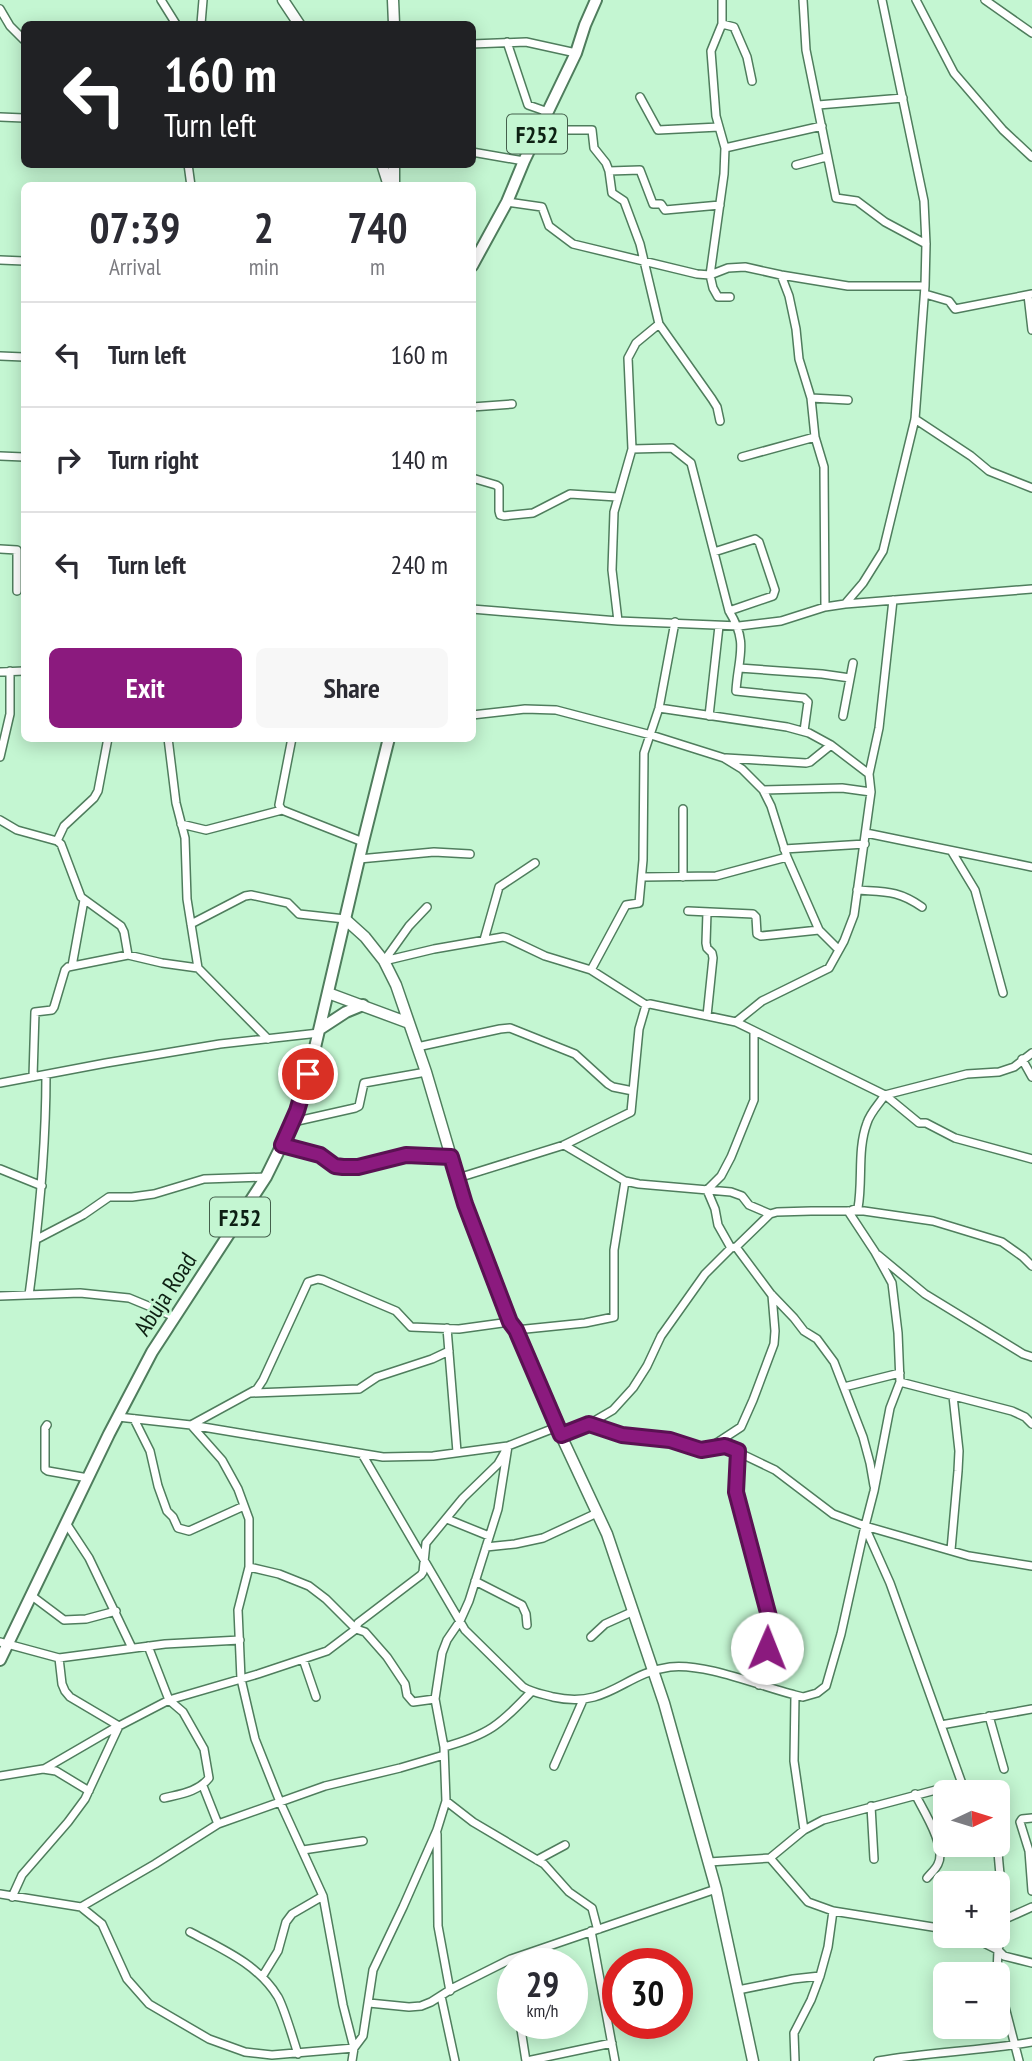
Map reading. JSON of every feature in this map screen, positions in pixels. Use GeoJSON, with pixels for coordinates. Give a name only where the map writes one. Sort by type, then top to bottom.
{"type":"FeatureCollection","features":[{"type":"Feature","properties":{"kind":"main road","name":"F252"},"geometry":{"type":"LineString","coordinates":[[476,259],[507,202],[576,53],[596,0]]}},
{"type":"Feature","properties":{"kind":"main road","name":"Abuja Road"},"geometry":{"type":"LineString","coordinates":[[0,1660],[4,1643],[32,1596],[152,1352],[266,1178],[293,1122],[319,1031],[388,742]]}},
{"type":"Feature","properties":{"kind":"main road"},"geometry":{"type":"LineString","coordinates":[[319,1031],[345,1012],[363,1005]]}},
{"type":"Feature","properties":{"kind":"street"},"geometry":{"type":"LineString","coordinates":[[161,0],[174,21]]}},
{"type":"Feature","properties":{"kind":"street"},"geometry":{"type":"LineString","coordinates":[[201,21],[203,0]]}},
{"type":"Feature","properties":{"kind":"street"},"geometry":{"type":"LineString","coordinates":[[283,0],[297,21]]}},
{"type":"Feature","properties":{"kind":"street"},"geometry":{"type":"LineString","coordinates":[[393,0],[394,21]]}},
{"type":"Feature","properties":{"kind":"street"},"geometry":{"type":"LineString","coordinates":[[722,0],[722,24],[712,51],[719,127],[725,148],[723,195],[710,275],[718,297],[730,297]]}},
{"type":"Feature","properties":{"kind":"street"},"geometry":{"type":"LineString","coordinates":[[803,0],[806,50],[836,198],[857,201],[885,222],[926,244]]}},
{"type":"Feature","properties":{"kind":"street"},"geometry":{"type":"LineString","coordinates":[[845,604],[863,583],[883,551],[915,419],[925,290],[924,201],[882,0]]}},
{"type":"Feature","properties":{"kind":"street"},"geometry":{"type":"LineString","coordinates":[[916,0],[954,73],[1003,130],[1032,157]]}},
{"type":"Feature","properties":{"kind":"street"},"geometry":{"type":"LineString","coordinates":[[985,0],[1032,33]]}},
{"type":"Feature","properties":{"kind":"street"},"geometry":{"type":"LineString","coordinates":[[0,9],[10,26],[21,37]]}},
{"type":"Feature","properties":{"kind":"street"},"geometry":{"type":"LineString","coordinates":[[722,24],[734,27],[747,57],[752,81]]}},
{"type":"Feature","properties":{"kind":"street"},"geometry":{"type":"LineString","coordinates":[[507,42],[528,105],[548,112]]}},
{"type":"Feature","properties":{"kind":"street"},"geometry":{"type":"LineString","coordinates":[[476,44],[538,44],[576,53]]}},
{"type":"Feature","properties":{"kind":"street"},"geometry":{"type":"LineString","coordinates":[[640,97],[658,130],[719,127]]}},
{"type":"Feature","properties":{"kind":"street"},"geometry":{"type":"LineString","coordinates":[[818,105],[902,98]]}},
{"type":"Feature","properties":{"kind":"street"},"geometry":{"type":"LineString","coordinates":[[0,117],[21,118]]}},
{"type":"Feature","properties":{"kind":"street"},"geometry":{"type":"LineString","coordinates":[[725,148],[822,126]]}},
{"type":"Feature","properties":{"kind":"street"},"geometry":{"type":"LineString","coordinates":[[539,130],[592,130],[594,148],[609,171],[611,193],[624,201],[640,244],[659,324],[712,399],[720,421]]}},
{"type":"Feature","properties":{"kind":"street"},"geometry":{"type":"LineString","coordinates":[[476,153],[524,161]]}},
{"type":"Feature","properties":{"kind":"street"},"geometry":{"type":"LineString","coordinates":[[796,165],[826,157]]}},
{"type":"Feature","properties":{"kind":"street"},"geometry":{"type":"LineString","coordinates":[[609,171],[640,170],[653,204],[661,204],[665,211],[720,205]]}},
{"type":"Feature","properties":{"kind":"street"},"geometry":{"type":"LineString","coordinates":[[507,202],[542,207],[549,226],[573,244],[697,274],[710,275],[728,268],[745,267],[848,286],[925,290],[949,301],[956,309],[1030,295],[1032,330]]}},
{"type":"Feature","properties":{"kind":"street"},"geometry":{"type":"LineString","coordinates":[[0,260],[21,261]]}},
{"type":"Feature","properties":{"kind":"street"},"geometry":{"type":"LineString","coordinates":[[781,275],[789,296],[799,359],[811,398],[815,437],[824,467],[825,607]]}},
{"type":"Feature","properties":{"kind":"street"},"geometry":{"type":"LineString","coordinates":[[618,621],[612,570],[614,512],[632,449],[628,358],[636,343],[659,324]]}},
{"type":"Feature","properties":{"kind":"street"},"geometry":{"type":"LineString","coordinates":[[0,356],[21,357]]}},
{"type":"Feature","properties":{"kind":"street"},"geometry":{"type":"LineString","coordinates":[[811,398],[848,400]]}},
{"type":"Feature","properties":{"kind":"street"},"geometry":{"type":"LineString","coordinates":[[476,407],[512,404]]}},
{"type":"Feature","properties":{"kind":"street"},"geometry":{"type":"LineString","coordinates":[[915,419],[989,471],[1032,488]]}},
{"type":"Feature","properties":{"kind":"street"},"geometry":{"type":"LineString","coordinates":[[742,457],[815,437]]}},
{"type":"Feature","properties":{"kind":"street"},"geometry":{"type":"LineString","coordinates":[[632,449],[672,448],[691,463],[729,611],[739,626],[742,643],[736,688],[739,692],[806,699],[808,702],[804,732]]}},
{"type":"Feature","properties":{"kind":"street"},"geometry":{"type":"LineString","coordinates":[[0,456],[21,457]]}},
{"type":"Feature","properties":{"kind":"street"},"geometry":{"type":"LineString","coordinates":[[476,479],[499,487],[499,511],[500,515],[504,516],[533,513],[570,494],[617,497]]}},
{"type":"Feature","properties":{"kind":"street"},"geometry":{"type":"LineString","coordinates":[[713,552],[755,539],[759,542],[775,590],[773,596],[729,611]]}},
{"type":"Feature","properties":{"kind":"street"},"geometry":{"type":"LineString","coordinates":[[0,549],[17,550],[17,591]]}},
{"type":"Feature","properties":{"kind":"street"},"geometry":{"type":"LineString","coordinates":[[476,609],[618,621],[739,626],[781,621],[825,607],[845,604],[1032,589]]}},
{"type":"Feature","properties":{"kind":"street"},"geometry":{"type":"LineString","coordinates":[[736,1021],[762,1001],[830,968],[854,915],[871,792],[869,774],[879,728],[893,600]]}},
{"type":"Feature","properties":{"kind":"street"},"geometry":{"type":"LineString","coordinates":[[591,970],[626,905],[639,903],[643,877],[644,753],[659,708],[675,622]]}},
{"type":"Feature","properties":{"kind":"street"},"geometry":{"type":"LineString","coordinates":[[709,716],[719,626]]}},
{"type":"Feature","properties":{"kind":"street"},"geometry":{"type":"LineString","coordinates":[[843,716],[853,663]]}},
{"type":"Feature","properties":{"kind":"street"},"geometry":{"type":"LineString","coordinates":[[739,668],[850,678]]}},
{"type":"Feature","properties":{"kind":"street"},"geometry":{"type":"LineString","coordinates":[[0,672],[21,670]]}},
{"type":"Feature","properties":{"kind":"street"},"geometry":{"type":"LineString","coordinates":[[0,757],[10,714],[10,671]]}},
{"type":"Feature","properties":{"kind":"street"},"geometry":{"type":"LineString","coordinates":[[659,708],[787,727],[804,732],[831,745],[869,774]]}},
{"type":"Feature","properties":{"kind":"street"},"geometry":{"type":"LineString","coordinates":[[476,715],[525,709],[556,710],[724,758],[742,769],[763,790],[771,806],[785,853],[819,930],[839,950]]}},
{"type":"Feature","properties":{"kind":"street"},"geometry":{"type":"LineString","coordinates":[[57,841],[64,827],[98,791],[107,742]]}},
{"type":"Feature","properties":{"kind":"street"},"geometry":{"type":"LineString","coordinates":[[168,742],[176,803],[185,838],[187,899],[198,968],[268,1039]]}},
{"type":"Feature","properties":{"kind":"street"},"geometry":{"type":"LineString","coordinates":[[282,810],[278,802],[291,742]]}},
{"type":"Feature","properties":{"kind":"street"},"geometry":{"type":"LineString","coordinates":[[724,758],[806,763],[831,745]]}},
{"type":"Feature","properties":{"kind":"street"},"geometry":{"type":"LineString","coordinates":[[763,790],[842,788],[871,792]]}},
{"type":"Feature","properties":{"kind":"street"},"geometry":{"type":"LineString","coordinates":[[683,809],[683,877]]}},
{"type":"Feature","properties":{"kind":"street"},"geometry":{"type":"LineString","coordinates":[[181,824],[206,830],[282,810],[363,842]]}},
{"type":"Feature","properties":{"kind":"street"},"geometry":{"type":"LineString","coordinates":[[0,820],[17,830],[61,844],[81,897],[121,926],[128,955]]}},
{"type":"Feature","properties":{"kind":"street"},"geometry":{"type":"LineString","coordinates":[[866,833],[1032,867]]}},
{"type":"Feature","properties":{"kind":"street"},"geometry":{"type":"LineString","coordinates":[[643,877],[716,876],[785,853],[864,844]]}},
{"type":"Feature","properties":{"kind":"street"},"geometry":{"type":"LineString","coordinates":[[359,859],[434,852],[470,854]]}},
{"type":"Feature","properties":{"kind":"street"},"geometry":{"type":"LineString","coordinates":[[952,852],[975,890],[1003,993]]}},
{"type":"Feature","properties":{"kind":"street"},"geometry":{"type":"LineString","coordinates":[[484,940],[499,887],[535,863]]}},
{"type":"Feature","properties":{"kind":"street"},"geometry":{"type":"LineString","coordinates":[[857,890],[897,893],[922,907]]}},
{"type":"Feature","properties":{"kind":"street"},"geometry":{"type":"LineString","coordinates":[[191,924],[251,895],[288,903],[299,914],[345,919],[365,937],[384,961],[396,985],[426,1072],[465,1204],[513,1326],[607,1534],[634,1611],[709,1862],[753,2061]]}},
{"type":"Feature","properties":{"kind":"street"},"geometry":{"type":"LineString","coordinates":[[72,966],[84,900]]}},
{"type":"Feature","properties":{"kind":"street"},"geometry":{"type":"LineString","coordinates":[[384,961],[409,926],[427,907]]}},
{"type":"Feature","properties":{"kind":"street"},"geometry":{"type":"LineString","coordinates":[[688,911],[753,914],[756,917],[757,934],[761,936],[819,930]]}},
{"type":"Feature","properties":{"kind":"street"},"geometry":{"type":"LineString","coordinates":[[707,912],[705,943],[713,958],[707,1016]]}},
{"type":"Feature","properties":{"kind":"street"},"geometry":{"type":"LineString","coordinates":[[384,961],[503,937],[545,956],[591,970],[646,1005],[736,1021],[885,1095],[919,1123],[926,1122],[955,1138],[1032,1159]]}},
{"type":"Feature","properties":{"kind":"street"},"geometry":{"type":"LineString","coordinates":[[33,1077],[35,1012],[52,1010],[65,970],[72,966],[128,955],[198,968]]}},
{"type":"Feature","properties":{"kind":"street"},"geometry":{"type":"LineString","coordinates":[[328,993],[409,1023]]}},
{"type":"Feature","properties":{"kind":"street"},"geometry":{"type":"LineString","coordinates":[[457,1178],[564,1145],[631,1112],[639,1029],[646,1005]]}},
{"type":"Feature","properties":{"kind":"street"},"geometry":{"type":"LineString","coordinates":[[417,1047],[510,1028],[575,1054],[608,1084],[633,1091]]}},
{"type":"Feature","properties":{"kind":"street"},"geometry":{"type":"LineString","coordinates":[[0,1083],[220,1044],[319,1031]]}},
{"type":"Feature","properties":{"kind":"street"},"geometry":{"type":"LineString","coordinates":[[707,1190],[721,1176],[732,1157],[754,1100],[754,1031]]}},
{"type":"Feature","properties":{"kind":"street"},"geometry":{"type":"LineString","coordinates":[[848,1211],[858,1208],[862,1143],[867,1121],[885,1095],[967,1074],[999,1072],[1014,1067],[1032,1053]]}},
{"type":"Feature","properties":{"kind":"street"},"geometry":{"type":"LineString","coordinates":[[1022,1059],[1032,1077]]}},
{"type":"Feature","properties":{"kind":"street"},"geometry":{"type":"LineString","coordinates":[[293,1122],[359,1106],[363,1083],[426,1072]]}},
{"type":"Feature","properties":{"kind":"street"},"geometry":{"type":"LineString","coordinates":[[29,1295],[42,1186],[46,1074]]}},
{"type":"Feature","properties":{"kind":"street"},"geometry":{"type":"LineString","coordinates":[[282,1145],[320,1155],[335,1166],[343,1167],[358,1167],[406,1155],[451,1157]]}},
{"type":"Feature","properties":{"kind":"street"},"geometry":{"type":"LineString","coordinates":[[564,1145],[625,1181],[731,1192],[742,1196],[749,1205],[770,1214]]}},
{"type":"Feature","properties":{"kind":"street"},"geometry":{"type":"LineString","coordinates":[[0,1169],[42,1186]]}},
{"type":"Feature","properties":{"kind":"street"},"geometry":{"type":"LineString","coordinates":[[37,1239],[83,1215],[109,1197],[154,1194],[204,1179],[266,1178]]}},
{"type":"Feature","properties":{"kind":"street"},"geometry":{"type":"LineString","coordinates":[[191,1425],[251,1393],[263,1380],[308,1282],[313,1280],[323,1279],[396,1311],[411,1327],[479,1327],[498,1322],[513,1326],[585,1323],[614,1317],[614,1250],[625,1181]]}},
{"type":"Feature","properties":{"kind":"street"},"geometry":{"type":"LineString","coordinates":[[707,1190],[718,1225],[733,1247],[804,1331],[817,1339],[834,1363],[863,1437],[874,1491]]}},
{"type":"Feature","properties":{"kind":"street"},"geometry":{"type":"LineString","coordinates":[[362,1454],[465,1630],[531,1692],[583,1700],[600,1696],[653,1671],[669,1667],[696,1668],[803,1697],[817,1693],[826,1686],[841,1634],[890,1408],[900,1377],[892,1283],[848,1211]]}},
{"type":"Feature","properties":{"kind":"street"},"geometry":{"type":"LineString","coordinates":[[118,1417],[191,1425],[383,1457],[433,1456],[508,1446],[589,1424],[614,1410],[633,1388],[661,1336],[705,1275],[770,1214],[777,1212],[848,1211],[933,1221],[1002,1242],[1032,1266]]}},
{"type":"Feature","properties":{"kind":"street"},"geometry":{"type":"LineString","coordinates":[[875,1252],[925,1294],[1032,1357]]}},
{"type":"Feature","properties":{"kind":"street"},"geometry":{"type":"LineString","coordinates":[[0,1296],[80,1293],[129,1298],[175,1317]]}},
{"type":"Feature","properties":{"kind":"street"},"geometry":{"type":"LineString","coordinates":[[709,1448],[741,1427],[753,1400],[774,1344],[771,1294]]}},
{"type":"Feature","properties":{"kind":"street"},"geometry":{"type":"LineString","coordinates":[[447,1328],[457,1452]]}},
{"type":"Feature","properties":{"kind":"street"},"geometry":{"type":"LineString","coordinates":[[251,1393],[359,1389],[377,1377],[432,1359],[449,1350]]}},
{"type":"Feature","properties":{"kind":"street"},"geometry":{"type":"LineString","coordinates":[[844,1387],[900,1377],[953,1396],[1012,1411],[1032,1424]]}},
{"type":"Feature","properties":{"kind":"street"},"geometry":{"type":"LineString","coordinates":[[951,1550],[958,1471],[953,1396]]}},
{"type":"Feature","properties":{"kind":"street"},"geometry":{"type":"LineString","coordinates":[[134,1419],[150,1451],[167,1511],[178,1528],[189,1531],[244,1506]]}},
{"type":"Feature","properties":{"kind":"street"},"geometry":{"type":"LineString","coordinates":[[47,1424],[45,1469],[88,1478]]}},
{"type":"Feature","properties":{"kind":"street"},"geometry":{"type":"LineString","coordinates":[[589,1424],[622,1435],[670,1440],[701,1450],[725,1446],[775,1470],[833,1514],[969,1556],[1032,1566]]}},
{"type":"Feature","properties":{"kind":"street"},"geometry":{"type":"LineString","coordinates":[[191,1425],[222,1460],[249,1519],[249,1567],[238,1610],[241,1679],[255,1739],[323,1896],[343,2005],[354,2048],[352,2061]]}},
{"type":"Feature","properties":{"kind":"street"},"geometry":{"type":"LineString","coordinates":[[43,1769],[169,1700],[327,1651],[356,1629],[358,1623],[421,1575],[426,1543],[463,1498],[498,1464],[508,1446]]}},
{"type":"Feature","properties":{"kind":"street"},"geometry":{"type":"LineString","coordinates":[[0,1894],[81,1907],[103,1924],[127,1979],[149,2004],[244,2057],[354,2048],[363,2036],[373,1970],[437,1830],[446,1801],[444,1751],[435,1699],[442,1653],[469,1601],[486,1548],[498,1509],[508,1446]]}},
{"type":"Feature","properties":{"kind":"street"},"geometry":{"type":"LineString","coordinates":[[738,1451],[738,1506],[771,1624],[759,1685]]}},
{"type":"Feature","properties":{"kind":"street"},"geometry":{"type":"LineString","coordinates":[[486,1548],[544,1538],[597,1513]]}},
{"type":"Feature","properties":{"kind":"street"},"geometry":{"type":"LineString","coordinates":[[447,1520],[489,1536]]}},
{"type":"Feature","properties":{"kind":"street"},"geometry":{"type":"LineString","coordinates":[[66,1523],[89,1558],[132,1648]]}},
{"type":"Feature","properties":{"kind":"street"},"geometry":{"type":"LineString","coordinates":[[865,1526],[890,1583],[961,1780]]}},
{"type":"Feature","properties":{"kind":"street"},"geometry":{"type":"LineString","coordinates":[[249,1567],[279,1574],[309,1586],[356,1629],[365,1632],[387,1657],[405,1684],[410,1701],[435,1699]]}},
{"type":"Feature","properties":{"kind":"street"},"geometry":{"type":"LineString","coordinates":[[475,1581],[522,1605],[527,1625]]}},
{"type":"Feature","properties":{"kind":"street"},"geometry":{"type":"LineString","coordinates":[[32,1596],[64,1620],[86,1619],[116,1611]]}},
{"type":"Feature","properties":{"kind":"street"},"geometry":{"type":"LineString","coordinates":[[591,1637],[605,1624],[634,1611]]}},
{"type":"Feature","properties":{"kind":"street"},"geometry":{"type":"LineString","coordinates":[[4,1643],[60,1658],[148,1646],[240,1640]]}},
{"type":"Feature","properties":{"kind":"street"},"geometry":{"type":"LineString","coordinates":[[148,1646],[169,1700],[183,1712],[204,1749],[209,1779],[203,1786],[164,1798]]}},
{"type":"Feature","properties":{"kind":"street"},"geometry":{"type":"LineString","coordinates":[[60,1658],[65,1691],[119,1726]]}},
{"type":"Feature","properties":{"kind":"street"},"geometry":{"type":"LineString","coordinates":[[303,1659],[316,1697]]}},
{"type":"Feature","properties":{"kind":"street"},"geometry":{"type":"LineString","coordinates":[[81,1907],[218,1824],[325,1786],[400,1769],[469,1740],[505,1719],[531,1692]]}},
{"type":"Feature","properties":{"kind":"street"},"geometry":{"type":"LineString","coordinates":[[795,1695],[794,1761],[804,1830]]}},
{"type":"Feature","properties":{"kind":"street"},"geometry":{"type":"LineString","coordinates":[[554,1766],[583,1700]]}},
{"type":"Feature","properties":{"kind":"street"},"geometry":{"type":"LineString","coordinates":[[941,1726],[1032,1709]]}},
{"type":"Feature","properties":{"kind":"street"},"geometry":{"type":"LineString","coordinates":[[989,1717],[1004,1769]]}},
{"type":"Feature","properties":{"kind":"street"},"geometry":{"type":"LineString","coordinates":[[12,1897],[22,1875],[85,1799],[119,1726]]}},
{"type":"Feature","properties":{"kind":"street"},"geometry":{"type":"LineString","coordinates":[[0,1776],[43,1769],[56,1771],[89,1791]]}},
{"type":"Feature","properties":{"kind":"street"},"geometry":{"type":"LineString","coordinates":[[203,1786],[218,1824]]}},
{"type":"Feature","properties":{"kind":"street"},"geometry":{"type":"LineString","coordinates":[[709,1862],[770,1858],[822,1819],[933,1790]]}},
{"type":"Feature","properties":{"kind":"street"},"geometry":{"type":"LineString","coordinates":[[915,1794],[935,1833],[940,1854],[938,1864],[927,1878]]}},
{"type":"Feature","properties":{"kind":"street"},"geometry":{"type":"LineString","coordinates":[[446,1801],[473,1822],[544,1864],[569,1892],[592,1908],[597,1927],[595,1930],[615,2061]]}},
{"type":"Feature","properties":{"kind":"street"},"geometry":{"type":"LineString","coordinates":[[871,1806],[874,1859]]}},
{"type":"Feature","properties":{"kind":"street"},"geometry":{"type":"LineString","coordinates":[[1032,1818],[1022,1819],[1020,1822],[1029,1851],[1032,1891]]}},
{"type":"Feature","properties":{"kind":"street"},"geometry":{"type":"LineString","coordinates":[[437,1830],[438,1926],[450,1991]]}},
{"type":"Feature","properties":{"kind":"street"},"geometry":{"type":"LineString","coordinates":[[303,1850],[363,1841]]}},
{"type":"Feature","properties":{"kind":"street"},"geometry":{"type":"LineString","coordinates":[[537,1860],[565,1845]]}},
{"type":"Feature","properties":{"kind":"street"},"geometry":{"type":"LineString","coordinates":[[770,1858],[808,1902],[833,1911],[933,1927]]}},
{"type":"Feature","properties":{"kind":"street"},"geometry":{"type":"LineString","coordinates":[[543,1948],[716,1889]]}},
{"type":"Feature","properties":{"kind":"street"},"geometry":{"type":"LineString","coordinates":[[262,1977],[278,1951],[286,1922],[292,1914],[323,1896]]}},
{"type":"Feature","properties":{"kind":"street"},"geometry":{"type":"LineString","coordinates":[[1010,1917],[1032,1907]]}},
{"type":"Feature","properties":{"kind":"street"},"geometry":{"type":"LineString","coordinates":[[796,2061],[794,2034],[820,1976],[828,1947],[833,1911]]}},
{"type":"Feature","properties":{"kind":"street"},"geometry":{"type":"LineString","coordinates":[[190,1932],[241,1959],[262,1977],[279,1998],[298,2054]]}},
{"type":"Feature","properties":{"kind":"street"},"geometry":{"type":"LineString","coordinates":[[994,1948],[1004,1956],[1032,1963]]}},
{"type":"Feature","properties":{"kind":"street"},"geometry":{"type":"LineString","coordinates":[[998,1950],[998,1962]]}},
{"type":"Feature","properties":{"kind":"street"},"geometry":{"type":"LineString","coordinates":[[369,2003],[421,2006],[497,1966]]}},
{"type":"Feature","properties":{"kind":"street"},"geometry":{"type":"LineString","coordinates":[[738,1990],[820,1976]]}},
{"type":"Feature","properties":{"kind":"street"},"geometry":{"type":"LineString","coordinates":[[441,1996],[455,2061]]}},
{"type":"Feature","properties":{"kind":"street"},"geometry":{"type":"LineString","coordinates":[[1010,2026],[1019,2061]]}},
{"type":"Feature","properties":{"kind":"street"},"geometry":{"type":"LineString","coordinates":[[523,2039],[526,2061],[612,2043]]}},
{"type":"Feature","properties":{"kind":"street"},"geometry":{"type":"LineString","coordinates":[[878,2061],[987,2050],[1032,2042]]}},
{"type":"Feature","properties":{"kind":"route"},"geometry":{"type":"LineString","coordinates":[[308,1074],[297,1111],[282,1145],[320,1155],[335,1166],[343,1167],[358,1167],[406,1155],[451,1157],[465,1204],[510,1322],[516,1330],[561,1435],[589,1424],[622,1435],[670,1440],[701,1450],[725,1446],[738,1451],[738,1506],[771,1624],[767,1648]]}}]}
